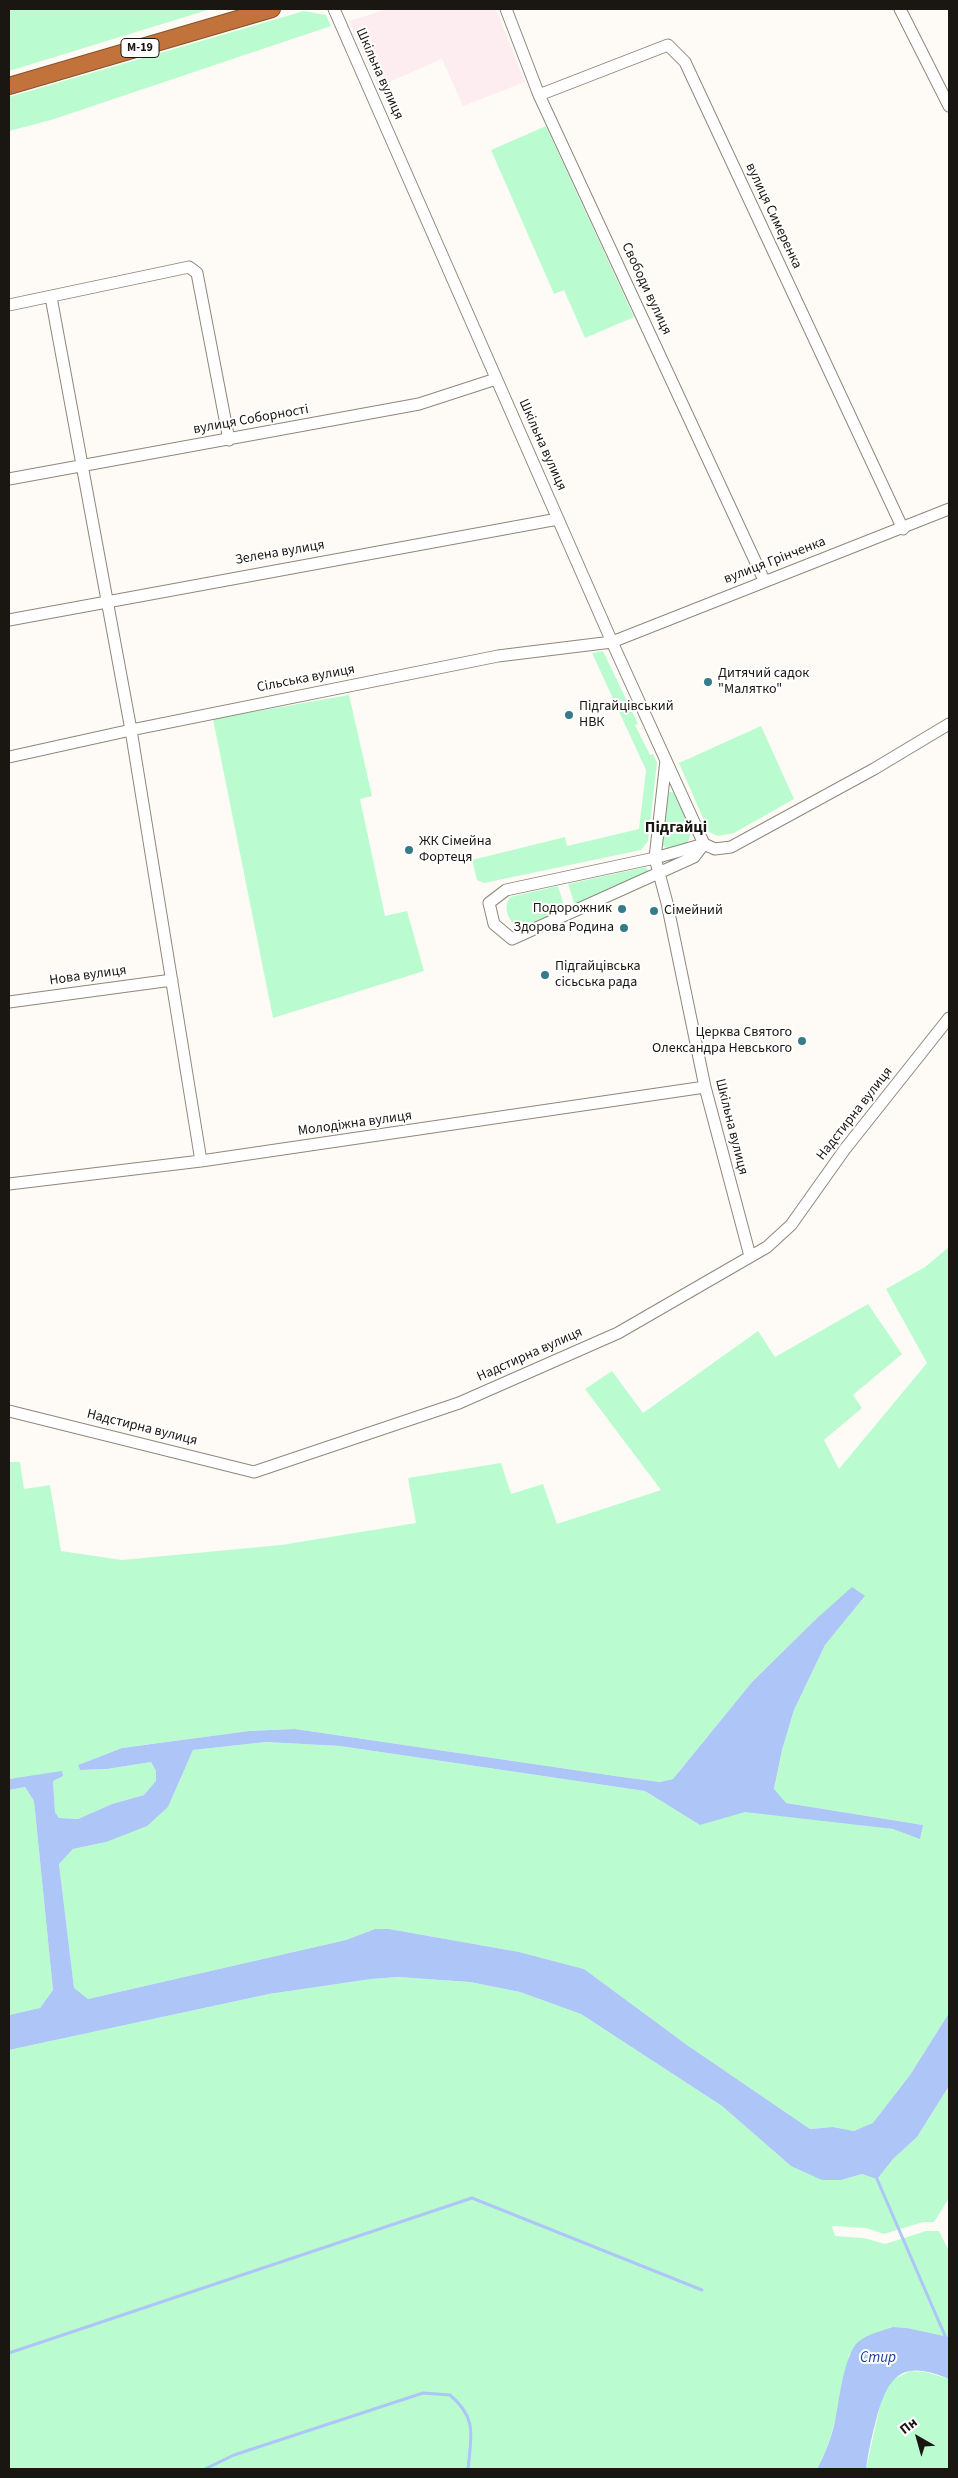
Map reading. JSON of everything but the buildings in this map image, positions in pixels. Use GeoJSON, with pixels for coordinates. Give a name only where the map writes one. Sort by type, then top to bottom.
{"type":"FeatureCollection","features":[{"type":"Feature","properties":{"kind":"highway","name":"М-19"},"geometry":{"type":"LineString","coordinates":[[9,86],[272,9]]}},
{"type":"Feature","properties":{"kind":"street","name":"Шкільна вулиця"},"geometry":{"type":"LineString","coordinates":[[334,9],[612,642],[704,844]]}},
{"type":"Feature","properties":{"kind":"street","name":"Свободи вулиця"},"geometry":{"type":"LineString","coordinates":[[506,9],[539,94],[764,580]]}},
{"type":"Feature","properties":{"kind":"street"},"geometry":{"type":"LineString","coordinates":[[900,9],[949,106]]}},
{"type":"Feature","properties":{"kind":"street","name":"вулиця Симеренка"},"geometry":{"type":"LineString","coordinates":[[539,94],[668,45],[685,62],[902,528]]}},
{"type":"Feature","properties":{"kind":"street"},"geometry":{"type":"LineString","coordinates":[[9,305],[189,267],[197,273],[229,440]]}},
{"type":"Feature","properties":{"kind":"street"},"geometry":{"type":"LineString","coordinates":[[50,297],[131,730],[201,1162]]}},
{"type":"Feature","properties":{"kind":"street","name":"вулиця Соборності"},"geometry":{"type":"LineString","coordinates":[[9,479],[419,404],[496,379]]}},
{"type":"Feature","properties":{"kind":"street","name":"вулиця Грінченка"},"geometry":{"type":"LineString","coordinates":[[612,642],[764,580],[949,509]]}},
{"type":"Feature","properties":{"kind":"street","name":"Зелена вулиця"},"geometry":{"type":"LineString","coordinates":[[9,620],[106,600],[558,518]]}},
{"type":"Feature","properties":{"kind":"street","name":"Сільська вулиця"},"geometry":{"type":"LineString","coordinates":[[9,757],[131,730],[498,656],[612,642]]}},
{"type":"Feature","properties":{"kind":"street"},"geometry":{"type":"LineString","coordinates":[[704,844],[694,857],[512,939],[494,924],[489,903],[506,890],[654,858],[704,844],[715,849],[731,847],[874,769],[949,724]]}},
{"type":"Feature","properties":{"kind":"street"},"geometry":{"type":"LineString","coordinates":[[654,858],[666,760]]}},
{"type":"Feature","properties":{"kind":"street","name":"Шкільна вулиця"},"geometry":{"type":"LineString","coordinates":[[654,858],[705,1087],[750,1256]]}},
{"type":"Feature","properties":{"kind":"street","name":"Нова вулиця"},"geometry":{"type":"LineString","coordinates":[[9,1002],[172,980]]}},
{"type":"Feature","properties":{"kind":"street","name":"Надстирна вулиця"},"geometry":{"type":"LineString","coordinates":[[9,1411],[254,1472],[459,1403],[618,1333],[767,1247],[791,1225],[845,1149],[949,1018]]}},
{"type":"Feature","properties":{"kind":"street","name":"Молодіжна вулиця"},"geometry":{"type":"LineString","coordinates":[[9,1184],[201,1162],[705,1087]]}},
{"type":"Feature","properties":{"kind":"shaded area"},"geometry":{"type":"Polygon","coordinates":[[[388,9],[496,9],[525,82],[463,106],[442,59],[378,87],[349,21],[388,9]]]}},
{"type":"Feature","properties":{"kind":"green space"},"geometry":{"type":"Polygon","coordinates":[[[9,9],[211,9],[9,71],[9,9]]]}},
{"type":"Feature","properties":{"kind":"green space"},"geometry":{"type":"Polygon","coordinates":[[[304,11],[326,15],[331,26],[51,120],[9,131],[9,97],[304,11]]]}},
{"type":"Feature","properties":{"kind":"green space"},"geometry":{"type":"Polygon","coordinates":[[[546,126],[634,317],[585,338],[564,290],[554,294],[491,150],[546,126]]]}},
{"type":"Feature","properties":{"kind":"green space"},"geometry":{"type":"Polygon","coordinates":[[[603,651],[638,724],[635,725],[650,755],[653,754],[657,763],[648,841],[641,850],[484,883],[477,880],[472,860],[565,837],[567,846],[639,829],[646,770],[592,653],[603,651]]]}},
{"type":"Feature","properties":{"kind":"green space"},"geometry":{"type":"Polygon","coordinates":[[[349,695],[372,796],[360,799],[385,916],[407,911],[424,971],[273,1018],[213,719],[349,695]]]}},
{"type":"Feature","properties":{"kind":"green space"},"geometry":{"type":"Polygon","coordinates":[[[761,726],[794,799],[734,833],[718,836],[709,832],[679,763],[761,726]]]}},
{"type":"Feature","properties":{"kind":"green space"},"geometry":{"type":"Polygon","coordinates":[[[669,792],[673,792],[692,831],[687,844],[668,849],[662,845],[669,792]]]}},
{"type":"Feature","properties":{"kind":"green space"},"geometry":{"type":"Polygon","coordinates":[[[646,867],[649,874],[575,905],[568,884],[646,867]]]}},
{"type":"Feature","properties":{"kind":"green space"},"geometry":{"type":"Polygon","coordinates":[[[558,886],[565,909],[518,929],[512,922],[507,910],[510,897],[558,886]]]}},
{"type":"Feature","properties":{"kind":"green space"},"geometry":{"type":"Polygon","coordinates":[[[949,1247],[949,2013],[910,2075],[873,2124],[854,2131],[833,2127],[810,2129],[687,2045],[584,1969],[519,1952],[389,1929],[375,1929],[346,1940],[88,1999],[74,1989],[59,1864],[73,1849],[106,1842],[168,1807],[193,1750],[266,1742],[340,1746],[645,1791],[700,1825],[745,1811],[893,1829],[919,1838],[923,1825],[786,1803],[774,1790],[782,1750],[794,1710],[825,1645],[864,1597],[853,1588],[815,1620],[752,1682],[673,1779],[660,1782],[622,1777],[295,1729],[249,1731],[122,1748],[78,1765],[80,1770],[107,1769],[151,1762],[156,1771],[157,1781],[144,1795],[112,1804],[78,1819],[59,1818],[55,1812],[53,1781],[27,1777],[9,1779],[9,1462],[20,1462],[24,1489],[50,1485],[61,1551],[122,1560],[281,1545],[416,1523],[408,1478],[501,1463],[511,1494],[543,1484],[557,1524],[661,1490],[585,1389],[612,1371],[643,1413],[758,1331],[775,1357],[868,1304],[902,1354],[853,1395],[862,1408],[824,1440],[839,1469],[927,1363],[886,1289],[925,1267],[949,1247]]]}},
{"type":"Feature","properties":{"kind":"green space"},"geometry":{"type":"Polygon","coordinates":[[[25,1787],[34,1801],[53,1990],[40,2008],[9,2015],[9,1790],[25,1787]]]}},
{"type":"Feature","properties":{"kind":"green space"},"geometry":{"type":"Polygon","coordinates":[[[398,1977],[470,1982],[520,1992],[581,2014],[722,2106],[791,2166],[841,2180],[862,2174],[877,2178],[893,2159],[917,2137],[949,2086],[949,2198],[934,2222],[923,2222],[884,2234],[866,2228],[832,2226],[835,2236],[864,2238],[885,2244],[926,2231],[939,2231],[949,2251],[949,2337],[893,2327],[849,2355],[833,2428],[824,2456],[817,2469],[9,2469],[9,2050],[269,1994],[371,1979],[398,1977]]]}},
{"type":"Feature","properties":{"kind":"green space"},"geometry":{"type":"Polygon","coordinates":[[[910,2371],[926,2372],[949,2379],[949,2469],[866,2469],[882,2396],[890,2381],[910,2371]]]}},
{"type":"Feature","properties":{"kind":"water"},"geometry":{"type":"Polygon","coordinates":[[[852,1587],[865,1596],[825,1645],[794,1710],[782,1750],[774,1789],[786,1803],[923,1825],[920,1839],[893,1829],[745,1812],[700,1825],[645,1791],[340,1746],[266,1742],[193,1750],[168,1807],[147,1826],[106,1842],[73,1849],[59,1864],[74,1988],[88,1999],[346,1940],[375,1929],[389,1929],[519,1952],[584,1969],[687,2045],[810,2129],[833,2127],[854,2131],[873,2123],[910,2075],[949,2013],[949,2086],[917,2137],[893,2159],[877,2179],[862,2174],[841,2180],[822,2180],[791,2166],[722,2106],[581,2014],[520,1992],[470,1982],[398,1977],[371,1979],[269,1994],[9,2050],[9,2015],[40,2008],[53,1990],[34,1801],[25,1787],[9,1790],[9,1779],[62,1771],[63,1776],[53,1781],[55,1812],[59,1818],[78,1819],[112,1804],[144,1795],[156,1781],[156,1771],[151,1762],[107,1769],[80,1770],[78,1765],[122,1748],[249,1731],[295,1729],[660,1782],[673,1779],[752,1682],[815,1620],[852,1587]]]}},
{"type":"Feature","properties":{"kind":"water","name":"Стир"},"geometry":{"type":"Polygon","coordinates":[[[893,2327],[949,2337],[949,2379],[933,2373],[919,2371],[908,2371],[899,2375],[892,2382],[881,2404],[866,2469],[817,2469],[832,2432],[845,2369],[853,2349],[858,2342],[866,2337],[893,2327]]]}},
{"type":"Feature","properties":{"kind":"waterway"},"geometry":{"type":"LineString","coordinates":[[877,2179],[949,2345]]}},
{"type":"Feature","properties":{"kind":"waterway"},"geometry":{"type":"LineString","coordinates":[[9,2353],[472,2198],[702,2290]]}},
{"type":"Feature","properties":{"kind":"waterway"},"geometry":{"type":"LineString","coordinates":[[205,2469],[234,2455],[423,2393],[450,2395],[465,2412],[471,2429],[468,2469]]}},
{"type":"Feature","properties":{"kind":"place","name":"Дитячий садок \"Малятко\""},"geometry":{"type":"Point","coordinates":[708,682]}},
{"type":"Feature","properties":{"kind":"place","name":"Підгайцівський НВК"},"geometry":{"type":"Point","coordinates":[569,715]}},
{"type":"Feature","properties":{"kind":"place","name":"ЖК Сімейна Фортеця"},"geometry":{"type":"Point","coordinates":[409,850]}},
{"type":"Feature","properties":{"kind":"place","name":"Подорожник"},"geometry":{"type":"Point","coordinates":[622,909]}},
{"type":"Feature","properties":{"kind":"place","name":"Сімейний"},"geometry":{"type":"Point","coordinates":[654,911]}},
{"type":"Feature","properties":{"kind":"place","name":"Здорова Родина"},"geometry":{"type":"Point","coordinates":[624,928]}},
{"type":"Feature","properties":{"kind":"place","name":"Підгайцівська сісьська рада"},"geometry":{"type":"Point","coordinates":[545,975]}},
{"type":"Feature","properties":{"kind":"place","name":"Церква Святого Олександра Невського"},"geometry":{"type":"Point","coordinates":[802,1041]}},
{"type":"Feature","properties":{"kind":"district","name":"Підгайці"},"geometry":{"type":"Point","coordinates":[676,828]}}]}
